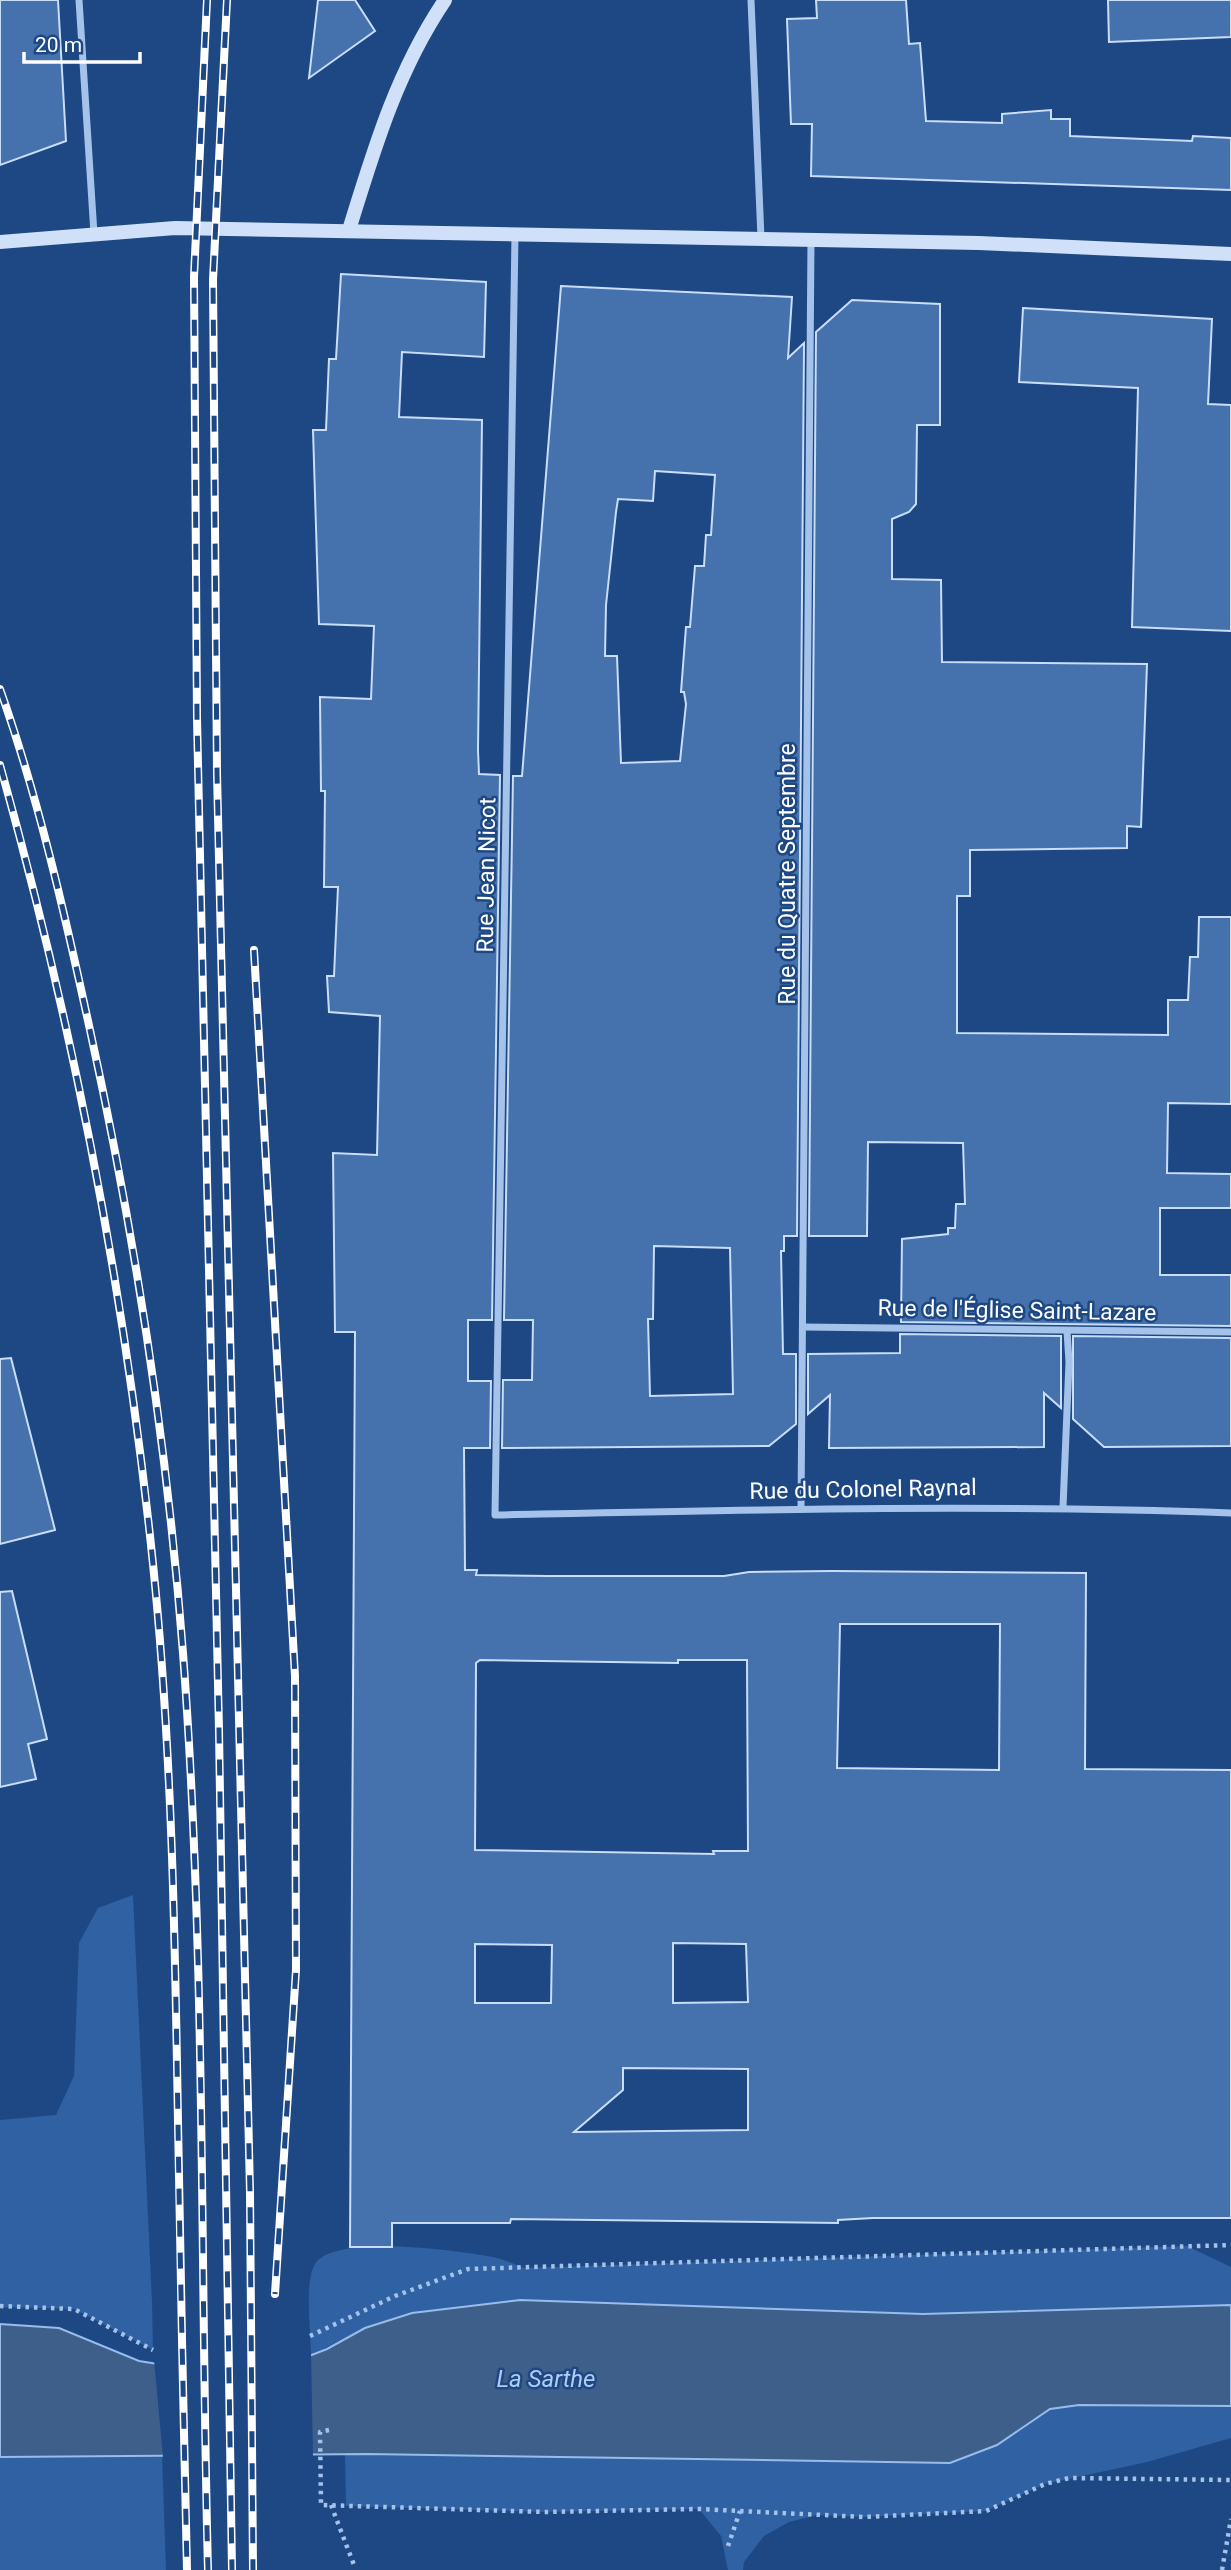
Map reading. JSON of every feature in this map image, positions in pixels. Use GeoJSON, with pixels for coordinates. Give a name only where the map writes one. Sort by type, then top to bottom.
{"type":"FeatureCollection","features":[{"type":"Feature","properties":{"kind":"main road"},"geometry":{"type":"LineString","coordinates":[[349,230],[390,101],[421,36],[445,0]]}},
{"type":"Feature","properties":{"kind":"main road"},"geometry":{"type":"LineString","coordinates":[[0,242],[175,228],[811,239],[1231,254]]}},
{"type":"Feature","properties":{"kind":"street"},"geometry":{"type":"LineString","coordinates":[[79,0],[94,233]]}},
{"type":"Feature","properties":{"kind":"street"},"geometry":{"type":"LineString","coordinates":[[751,0],[761,238]]}},
{"type":"Feature","properties":{"kind":"street","name":"Rue Jean Nicot"},"geometry":{"type":"LineString","coordinates":[[495,1515],[515,235]]}},
{"type":"Feature","properties":{"kind":"street","name":"Rue du Quatre Septembre"},"geometry":{"type":"LineString","coordinates":[[801,1508],[811,239]]}},
{"type":"Feature","properties":{"kind":"street","name":"Rue de l'Église Saint-Lazare"},"geometry":{"type":"LineString","coordinates":[[803,1327],[1231,1332]]}},
{"type":"Feature","properties":{"kind":"street"},"geometry":{"type":"LineString","coordinates":[[1063,1507],[1069,1362],[1067,1331]]}},
{"type":"Feature","properties":{"kind":"street","name":"Rue du Colonel Raynal"},"geometry":{"type":"LineString","coordinates":[[495,1515],[801,1508],[1063,1507],[1231,1513]]}},
{"type":"Feature","properties":{"kind":"path"},"geometry":{"type":"LineString","coordinates":[[310,2336],[395,2296],[468,2269],[1231,2245]]}},
{"type":"Feature","properties":{"kind":"path"},"geometry":{"type":"LineString","coordinates":[[0,2306],[74,2309],[153,2350]]}},
{"type":"Feature","properties":{"kind":"path"},"geometry":{"type":"LineString","coordinates":[[329,2430],[320,2432],[321,2505],[544,2512],[699,2509],[864,2518],[986,2511],[1045,2484],[1069,2478],[1231,2480]]}},
{"type":"Feature","properties":{"kind":"path"},"geometry":{"type":"LineString","coordinates":[[331,2505],[354,2565]]}},
{"type":"Feature","properties":{"kind":"path"},"geometry":{"type":"LineString","coordinates":[[728,2546],[740,2511]]}},
{"type":"Feature","properties":{"kind":"path"},"geometry":{"type":"LineString","coordinates":[[1222,2570],[1231,2519]]}},
{"type":"Feature","properties":{"kind":"shaded area"},"geometry":{"type":"Polygon","coordinates":[[[133,1895],[153,2350],[74,2309],[0,2307],[0,2120],[56,2115],[74,2076],[79,1943],[98,1908],[133,1895]]]}},
{"type":"Feature","properties":{"kind":"shaded area"},"geometry":{"type":"Polygon","coordinates":[[[1187,2246],[1231,2267],[1231,2305],[923,2314],[520,2300],[412,2313],[365,2328],[311,2355],[309,2295],[312,2272],[315,2264],[327,2255],[346,2249],[427,2248],[497,2258],[524,2268],[1187,2246]]]}},
{"type":"Feature","properties":{"kind":"shaded area"},"geometry":{"type":"Polygon","coordinates":[[[1079,2405],[1231,2406],[1231,2438],[1147,2462],[1045,2484],[986,2511],[864,2517],[817,2515],[789,2522],[764,2536],[744,2562],[743,2570],[728,2570],[721,2536],[699,2509],[544,2512],[346,2506],[345,2454],[950,2463],[997,2445],[1050,2409],[1079,2405]]]}},
{"type":"Feature","properties":{"kind":"shaded area"},"geometry":{"type":"Polygon","coordinates":[[[162,2454],[166,2570],[0,2570],[0,2457],[162,2454]]]}},
{"type":"Feature","properties":{"kind":"water","name":"La Sarthe"},"geometry":{"type":"Polygon","coordinates":[[[520,2300],[923,2314],[1231,2305],[1231,2406],[1079,2405],[1050,2409],[997,2445],[950,2463],[368,2454],[0,2457],[0,2324],[59,2328],[139,2361],[158,2364],[304,2358],[365,2328],[412,2313],[520,2300]]]}},
{"type":"Feature","properties":{"kind":"pier"},"geometry":{"type":"Polygon","coordinates":[[[311,2351],[313,2458],[163,2457],[154,2360],[304,2354],[311,2351]]]}},
{"type":"Feature","properties":{"kind":"building"},"geometry":{"type":"Polygon","coordinates":[[[0,0],[58,0],[66,141],[0,165],[0,0]]]}},
{"type":"Feature","properties":{"kind":"building"},"geometry":{"type":"Polygon","coordinates":[[[318,0],[355,0],[375,31],[309,78],[318,0]]]}},
{"type":"Feature","properties":{"kind":"building"},"geometry":{"type":"Polygon","coordinates":[[[816,0],[906,0],[909,44],[920,43],[926,121],[1002,123],[1002,114],[1051,110],[1051,119],[1070,119],[1070,136],[1192,141],[1193,136],[1231,138],[1231,190],[811,176],[812,124],[791,124],[787,19],[817,18],[816,0]]]}},
{"type":"Feature","properties":{"kind":"building"},"geometry":{"type":"Polygon","coordinates":[[[1108,0],[1231,0],[1231,37],[1109,42],[1108,0]]]}},
{"type":"Feature","properties":{"kind":"building"},"geometry":{"type":"Polygon","coordinates":[[[341,274],[486,282],[484,357],[402,352],[399,417],[482,420],[479,774],[500,775],[492,1320],[468,1320],[468,1381],[491,1381],[490,1448],[464,1448],[465,1570],[477,1570],[476,1575],[548,1576],[724,1576],[749,1572],[833,1571],[1086,1573],[1085,1769],[1231,1770],[1231,2218],[873,2218],[838,2220],[838,2223],[511,2219],[510,2223],[392,2223],[392,2247],[350,2247],[355,1332],[335,1332],[333,1153],[377,1155],[380,1016],[329,1012],[327,976],[334,976],[338,887],[324,887],[325,791],[321,791],[320,697],[371,699],[374,626],[319,624],[313,430],[326,430],[329,359],[336,359],[341,274]],[[840,1624],[837,1768],[999,1770],[1000,1624],[840,1624]],[[480,1660],[476,1663],[475,1850],[714,1854],[713,1851],[748,1851],[747,1660],[678,1660],[678,1663],[480,1660]],[[673,1943],[673,2003],[748,2002],[746,1944],[673,1943]],[[475,1944],[475,2003],[551,2003],[552,1945],[475,1944]],[[623,2068],[623,2090],[574,2132],[748,2130],[748,2069],[623,2068]]]}},
{"type":"Feature","properties":{"kind":"building"},"geometry":{"type":"Polygon","coordinates":[[[561,286],[792,297],[788,358],[804,343],[797,1236],[784,1236],[784,1251],[781,1251],[783,1354],[796,1354],[796,1424],[769,1446],[502,1448],[503,1380],[532,1380],[533,1320],[504,1320],[513,776],[522,776],[561,286]],[[655,471],[653,501],[618,499],[616,512],[606,605],[605,656],[617,656],[621,763],[680,761],[686,704],[684,692],[681,692],[686,627],[690,627],[695,566],[704,566],[706,535],[711,535],[715,475],[655,471]],[[654,1246],[653,1319],[648,1319],[650,1396],[733,1394],[730,1248],[654,1246]]]}},
{"type":"Feature","properties":{"kind":"building"},"geometry":{"type":"Polygon","coordinates":[[[852,300],[940,304],[940,425],[917,425],[916,504],[909,512],[892,519],[892,579],[941,580],[942,662],[1147,664],[1141,827],[1127,826],[1127,848],[970,850],[970,896],[957,896],[957,1033],[1168,1035],[1168,1000],[1188,1000],[1190,957],[1198,957],[1199,917],[1231,917],[1231,1104],[1168,1103],[1167,1173],[1231,1174],[1231,1208],[1160,1208],[1160,1275],[1231,1275],[1231,1326],[901,1322],[902,1239],[948,1234],[948,1228],[955,1228],[956,1204],[965,1204],[963,1143],[868,1142],[867,1236],[809,1236],[816,332],[852,300]]]}},
{"type":"Feature","properties":{"kind":"building"},"geometry":{"type":"Polygon","coordinates":[[[1023,308],[1212,319],[1208,404],[1231,405],[1231,631],[1132,627],[1138,388],[1019,382],[1023,308]]]}},
{"type":"Feature","properties":{"kind":"building"},"geometry":{"type":"Polygon","coordinates":[[[900,1334],[1061,1336],[1061,1408],[1044,1393],[1044,1447],[829,1448],[830,1395],[808,1414],[808,1354],[900,1353],[900,1334]]]}},
{"type":"Feature","properties":{"kind":"building"},"geometry":{"type":"Polygon","coordinates":[[[1073,1336],[1231,1338],[1231,1446],[1104,1447],[1073,1419],[1073,1336]]]}},
{"type":"Feature","properties":{"kind":"building"},"geometry":{"type":"Polygon","coordinates":[[[11,1358],[55,1530],[0,1544],[0,1359],[11,1358]]]}},
{"type":"Feature","properties":{"kind":"building"},"geometry":{"type":"Polygon","coordinates":[[[12,1591],[47,1739],[28,1744],[36,1779],[0,1787],[0,1592],[12,1591]]]}},
{"type":"Feature","properties":{"kind":"railway"},"geometry":{"type":"LineString","coordinates":[[207,0],[194,277],[197,718],[219,1730],[232,2570]]}},
{"type":"Feature","properties":{"kind":"railway"},"geometry":{"type":"LineString","coordinates":[[227,0],[213,280],[217,773],[250,2192],[253,2570]]}},
{"type":"Feature","properties":{"kind":"railway"},"geometry":{"type":"LineString","coordinates":[[0,689],[50,858],[106,1107],[135,1262],[168,1496],[183,1653],[195,1882],[208,2570]]}},
{"type":"Feature","properties":{"kind":"railway"},"geometry":{"type":"LineString","coordinates":[[0,765],[51,963],[94,1162],[128,1362],[153,1564],[172,1843],[187,2570]]}},
{"type":"Feature","properties":{"kind":"railway"},"geometry":{"type":"LineString","coordinates":[[254,950],[295,1676],[296,1970],[275,2294]]}}]}
